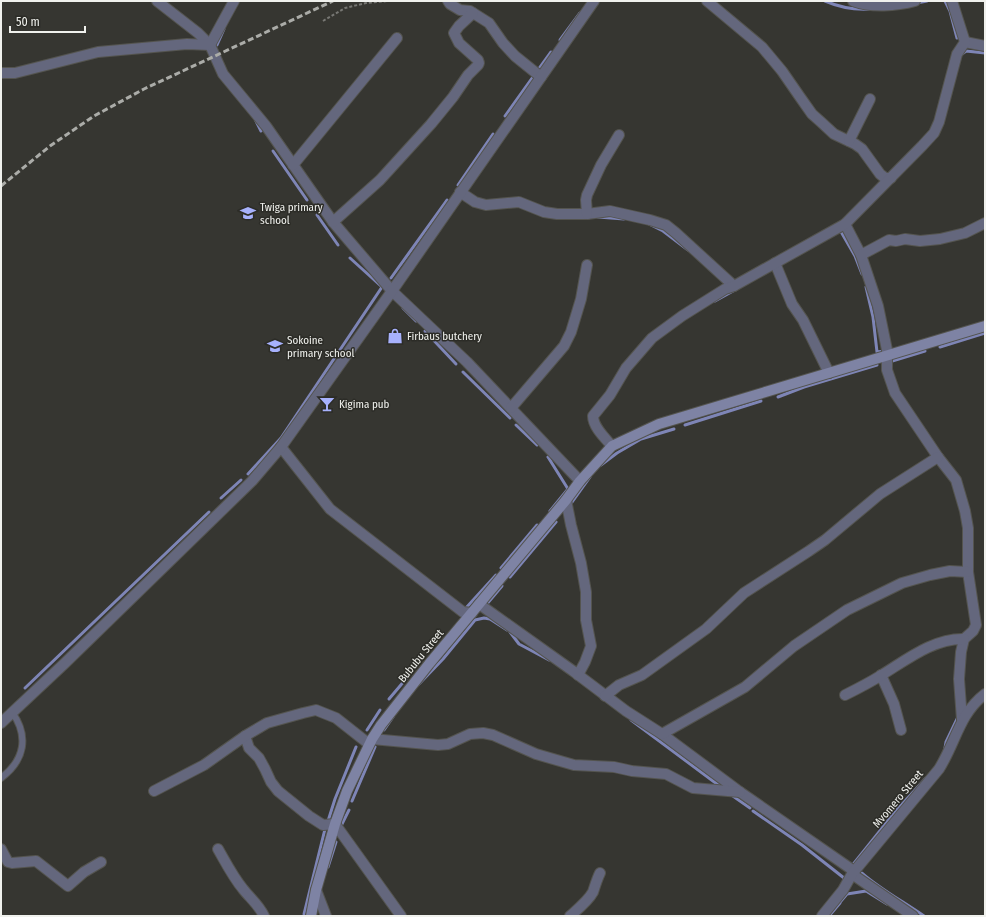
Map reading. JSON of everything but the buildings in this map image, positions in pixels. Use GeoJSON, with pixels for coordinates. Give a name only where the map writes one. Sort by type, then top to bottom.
{"type":"FeatureCollection","features":[{"type":"Feature","properties":{"kind":"street"},"geometry":{"type":"LineString","coordinates":[[157,1],[198,33],[210,45],[223,74],[266,126],[333,222],[392,291],[467,362],[580,481]]}},
{"type":"Feature","properties":{"kind":"street"},"geometry":{"type":"LineString","coordinates":[[210,45],[234,1]]}},
{"type":"Feature","properties":{"kind":"street"},"geometry":{"type":"LineString","coordinates":[[448,1],[460,10],[473,13],[489,23],[503,43],[515,56],[541,77]]}},
{"type":"Feature","properties":{"kind":"street"},"geometry":{"type":"LineString","coordinates":[[1,722],[65,663],[252,481],[280,447],[392,291],[594,1]]}},
{"type":"Feature","properties":{"kind":"street"},"geometry":{"type":"LineString","coordinates":[[707,1],[762,47],[782,71],[812,114],[834,134],[862,149],[880,174],[885,178],[891,178]]}},
{"type":"Feature","properties":{"kind":"street"},"geometry":{"type":"LineString","coordinates":[[853,1],[859,4],[889,5],[915,1]]}},
{"type":"Feature","properties":{"kind":"street"},"geometry":{"type":"LineString","coordinates":[[952,1],[965,42]]}},
{"type":"Feature","properties":{"kind":"street"},"geometry":{"type":"LineString","coordinates":[[333,222],[380,180],[431,124],[453,97],[468,75],[478,65],[478,60],[459,43],[454,34],[473,13]]}},
{"type":"Feature","properties":{"kind":"street"},"geometry":{"type":"LineString","coordinates":[[293,164],[397,38]]}},
{"type":"Feature","properties":{"kind":"street"},"geometry":{"type":"LineString","coordinates":[[965,42],[985,46]]}},
{"type":"Feature","properties":{"kind":"street"},"geometry":{"type":"LineString","coordinates":[[965,42],[957,54],[939,122],[934,133],[891,178],[845,224],[734,286],[725,289],[682,316],[652,338],[626,368],[610,395],[593,416],[593,421],[602,436],[612,446],[659,424],[985,326]]}},
{"type":"Feature","properties":{"kind":"street"},"geometry":{"type":"LineString","coordinates":[[1,73],[15,73],[98,52],[188,44],[210,45]]}},
{"type":"Feature","properties":{"kind":"street"},"geometry":{"type":"LineString","coordinates":[[849,141],[870,99]]}},
{"type":"Feature","properties":{"kind":"street"},"geometry":{"type":"LineString","coordinates":[[587,214],[587,195],[600,165],[619,135]]}},
{"type":"Feature","properties":{"kind":"street"},"geometry":{"type":"LineString","coordinates":[[460,192],[475,202],[486,205],[519,202],[544,212],[551,213],[587,214],[610,211],[666,225],[692,246],[734,286]]}},
{"type":"Feature","properties":{"kind":"street"},"geometry":{"type":"LineString","coordinates":[[861,255],[889,240],[896,241],[905,239],[920,241],[940,239],[965,233],[985,223]]}},
{"type":"Feature","properties":{"kind":"street"},"geometry":{"type":"LineString","coordinates":[[845,224],[861,255],[878,306],[886,350],[887,370],[895,393],[938,457],[956,480],[965,511],[968,528],[968,572],[976,625],[973,631],[964,639],[951,640],[935,645],[916,654],[881,676],[845,695]]}},
{"type":"Feature","properties":{"kind":"street"},"geometry":{"type":"LineString","coordinates":[[775,263],[792,304],[803,320],[829,373]]}},
{"type":"Feature","properties":{"kind":"street"},"geometry":{"type":"LineString","coordinates":[[510,408],[564,346],[572,332],[581,299],[587,265]]}},
{"type":"Feature","properties":{"kind":"street","name":"Bububu Street"},"geometry":{"type":"LineString","coordinates":[[311,916],[316,890],[335,824],[347,791],[381,725],[580,481],[612,446]]}},
{"type":"Feature","properties":{"kind":"street"},"geometry":{"type":"LineString","coordinates":[[280,447],[330,509],[463,612],[472,613]]}},
{"type":"Feature","properties":{"kind":"street"},"geometry":{"type":"LineString","coordinates":[[605,696],[619,685],[642,675],[706,629],[744,592],[825,540],[880,494],[938,457]]}},
{"type":"Feature","properties":{"kind":"street"},"geometry":{"type":"LineString","coordinates":[[566,500],[581,563],[586,592],[586,620],[591,646],[586,662],[578,676]]}},
{"type":"Feature","properties":{"kind":"street"},"geometry":{"type":"LineString","coordinates":[[662,734],[745,687],[794,646],[847,610],[909,581],[950,571],[968,572]]}},
{"type":"Feature","properties":{"kind":"street"},"geometry":{"type":"LineString","coordinates":[[479,604],[605,696],[662,734],[913,916]]}},
{"type":"Feature","properties":{"kind":"street"},"geometry":{"type":"LineString","coordinates":[[962,720],[959,679],[964,639]]}},
{"type":"Feature","properties":{"kind":"street"},"geometry":{"type":"LineString","coordinates":[[881,676],[894,704],[901,730]]}},
{"type":"Feature","properties":{"kind":"street","name":"Mvomero Street"},"geometry":{"type":"LineString","coordinates":[[822,916],[843,890],[853,873],[939,769],[962,720],[972,706],[985,694]]}},
{"type":"Feature","properties":{"kind":"street"},"geometry":{"type":"LineString","coordinates":[[154,791],[204,766],[245,736],[267,723],[316,710],[336,718],[371,742],[438,745],[448,744],[470,734],[483,733],[493,735],[536,754],[574,765],[614,766],[632,771],[666,774],[693,788],[740,792]]}},
{"type":"Feature","properties":{"kind":"street"},"geometry":{"type":"LineString","coordinates":[[245,736],[249,748],[262,764],[271,782],[278,791],[309,816],[323,825],[335,824],[401,916]]}},
{"type":"Feature","properties":{"kind":"street"},"geometry":{"type":"LineString","coordinates":[[1,849],[8,862],[36,861],[68,886],[84,872],[101,862]]}},
{"type":"Feature","properties":{"kind":"street"},"geometry":{"type":"LineString","coordinates":[[218,849],[235,879],[249,897],[256,903],[264,916]]}},
{"type":"Feature","properties":{"kind":"street"},"geometry":{"type":"LineString","coordinates":[[570,916],[582,905],[593,891],[600,873]]}},
{"type":"Feature","properties":{"kind":"street"},"geometry":{"type":"LineString","coordinates":[[316,890],[326,916]]}},
{"type":"Feature","properties":{"kind":"lane"},"geometry":{"type":"LineString","coordinates":[[1,778],[15,763],[21,753],[24,742],[19,722],[12,712]]}},
{"type":"Feature","properties":{"kind":"path"},"geometry":{"type":"LineString","coordinates":[[323,22],[345,8],[366,3],[388,1]]}},
{"type":"Feature","properties":{"kind":"waterway"},"geometry":{"type":"LineString","coordinates":[[825,1],[847,8],[870,9]]}},
{"type":"Feature","properties":{"kind":"waterway"},"geometry":{"type":"LineString","coordinates":[[917,3],[927,1]]}},
{"type":"Feature","properties":{"kind":"waterway"},"geometry":{"type":"LineString","coordinates":[[945,1],[950,11],[957,38]]}},
{"type":"Feature","properties":{"kind":"waterway"},"geometry":{"type":"LineString","coordinates":[[560,40],[580,13]]}},
{"type":"Feature","properties":{"kind":"waterway"},"geometry":{"type":"LineString","coordinates":[[217,45],[224,29]]}},
{"type":"Feature","properties":{"kind":"waterway"},"geometry":{"type":"LineString","coordinates":[[962,54],[966,51],[985,53]]}},
{"type":"Feature","properties":{"kind":"waterway"},"geometry":{"type":"LineString","coordinates":[[505,116],[551,52]]}},
{"type":"Feature","properties":{"kind":"waterway"},"geometry":{"type":"LineString","coordinates":[[256,121],[261,131]]}},
{"type":"Feature","properties":{"kind":"waterway"},"geometry":{"type":"LineString","coordinates":[[458,185],[493,134]]}},
{"type":"Feature","properties":{"kind":"waterway"},"geometry":{"type":"LineString","coordinates":[[273,151],[307,200]]}},
{"type":"Feature","properties":{"kind":"waterway"},"geometry":{"type":"LineString","coordinates":[[391,278],[447,200]]}},
{"type":"Feature","properties":{"kind":"waterway"},"geometry":{"type":"LineString","coordinates":[[317,215],[338,245]]}},
{"type":"Feature","properties":{"kind":"waterway"},"geometry":{"type":"LineString","coordinates":[[598,217],[624,219]]}},
{"type":"Feature","properties":{"kind":"waterway"},"geometry":{"type":"LineString","coordinates":[[649,224],[663,231],[688,250]]}},
{"type":"Feature","properties":{"kind":"waterway"},"geometry":{"type":"LineString","coordinates":[[840,230],[855,256],[862,274]]}},
{"type":"Feature","properties":{"kind":"waterway"},"geometry":{"type":"LineString","coordinates":[[248,474],[281,438],[382,287],[350,258]]}},
{"type":"Feature","properties":{"kind":"waterway"},"geometry":{"type":"LineString","coordinates":[[866,287],[873,317],[877,352],[884,351]]}},
{"type":"Feature","properties":{"kind":"waterway"},"geometry":{"type":"LineString","coordinates":[[715,301],[735,290]]}},
{"type":"Feature","properties":{"kind":"waterway"},"geometry":{"type":"LineString","coordinates":[[403,308],[416,321]]}},
{"type":"Feature","properties":{"kind":"waterway"},"geometry":{"type":"LineString","coordinates":[[425,331],[456,364]]}},
{"type":"Feature","properties":{"kind":"waterway"},"geometry":{"type":"LineString","coordinates":[[940,347],[985,333]]}},
{"type":"Feature","properties":{"kind":"waterway"},"geometry":{"type":"LineString","coordinates":[[889,362],[925,351]]}},
{"type":"Feature","properties":{"kind":"waterway"},"geometry":{"type":"LineString","coordinates":[[778,397],[804,387],[877,365]]}},
{"type":"Feature","properties":{"kind":"waterway"},"geometry":{"type":"LineString","coordinates":[[463,372],[510,418]]}},
{"type":"Feature","properties":{"kind":"waterway"},"geometry":{"type":"LineString","coordinates":[[685,425],[761,401]]}},
{"type":"Feature","properties":{"kind":"waterway"},"geometry":{"type":"LineString","coordinates":[[516,425],[537,445]]}},
{"type":"Feature","properties":{"kind":"waterway"},"geometry":{"type":"LineString","coordinates":[[601,465],[617,453],[641,439],[674,429]]}},
{"type":"Feature","properties":{"kind":"waterway"},"geometry":{"type":"LineString","coordinates":[[548,457],[568,489],[550,511]]}},
{"type":"Feature","properties":{"kind":"waterway"},"geometry":{"type":"LineString","coordinates":[[570,505],[590,477]]}},
{"type":"Feature","properties":{"kind":"waterway"},"geometry":{"type":"LineString","coordinates":[[221,498],[241,480]]}},
{"type":"Feature","properties":{"kind":"waterway"},"geometry":{"type":"LineString","coordinates":[[25,688],[209,512]]}},
{"type":"Feature","properties":{"kind":"waterway"},"geometry":{"type":"LineString","coordinates":[[510,577],[556,522]]}},
{"type":"Feature","properties":{"kind":"waterway"},"geometry":{"type":"LineString","coordinates":[[501,568],[537,525]]}},
{"type":"Feature","properties":{"kind":"waterway"},"geometry":{"type":"LineString","coordinates":[[465,609],[496,575]]}},
{"type":"Feature","properties":{"kind":"waterway"},"geometry":{"type":"LineString","coordinates":[[488,606],[486,605],[502,586]]}},
{"type":"Feature","properties":{"kind":"waterway"},"geometry":{"type":"LineString","coordinates":[[419,684],[443,659],[475,620],[484,618],[490,619],[507,630]]}},
{"type":"Feature","properties":{"kind":"waterway"},"geometry":{"type":"LineString","coordinates":[[510,632],[519,644],[549,660]]}},
{"type":"Feature","properties":{"kind":"waterway"},"geometry":{"type":"LineString","coordinates":[[389,699],[411,673]]}},
{"type":"Feature","properties":{"kind":"waterway"},"geometry":{"type":"LineString","coordinates":[[367,730],[380,710]]}},
{"type":"Feature","properties":{"kind":"waterway"},"geometry":{"type":"LineString","coordinates":[[384,730],[393,717]]}},
{"type":"Feature","properties":{"kind":"waterway"},"geometry":{"type":"LineString","coordinates":[[945,748],[946,742],[958,717]]}},
{"type":"Feature","properties":{"kind":"waterway"},"geometry":{"type":"LineString","coordinates":[[631,720],[721,787]]}},
{"type":"Feature","properties":{"kind":"waterway"},"geometry":{"type":"LineString","coordinates":[[328,821],[335,799],[356,747]]}},
{"type":"Feature","properties":{"kind":"waterway"},"geometry":{"type":"LineString","coordinates":[[352,801],[375,747]]}},
{"type":"Feature","properties":{"kind":"waterway"},"geometry":{"type":"LineString","coordinates":[[851,867],[895,812],[926,778]]}},
{"type":"Feature","properties":{"kind":"waterway"},"geometry":{"type":"LineString","coordinates":[[730,794],[750,808]]}},
{"type":"Feature","properties":{"kind":"waterway"},"geometry":{"type":"LineString","coordinates":[[342,824],[349,810]]}},
{"type":"Feature","properties":{"kind":"waterway"},"geometry":{"type":"LineString","coordinates":[[753,811],[802,845],[844,878],[843,883]]}},
{"type":"Feature","properties":{"kind":"waterway"},"geometry":{"type":"LineString","coordinates":[[304,914],[325,829]]}},
{"type":"Feature","properties":{"kind":"waterway"},"geometry":{"type":"LineString","coordinates":[[328,867],[336,842]]}},
{"type":"Feature","properties":{"kind":"waterway"},"geometry":{"type":"LineString","coordinates":[[862,873],[884,890],[924,916]]}},
{"type":"Feature","properties":{"kind":"waterway"},"geometry":{"type":"LineString","coordinates":[[841,901],[847,894],[866,891],[887,904]]}},
{"type":"Feature","properties":{"kind":"waterway"},"geometry":{"type":"LineString","coordinates":[[829,916],[840,903],[841,898]]}},
{"type":"Feature","properties":{"kind":"railway"},"geometry":{"type":"LineString","coordinates":[[1,186],[50,146],[94,116],[144,89],[333,1]]}},
{"type":"Feature","properties":{"kind":"place","name":"Twiga primary school"},"geometry":{"type":"Point","coordinates":[248,213]}},
{"type":"Feature","properties":{"kind":"place","name":"Firbaus butchery"},"geometry":{"type":"Point","coordinates":[395,336]}},
{"type":"Feature","properties":{"kind":"place","name":"Sokoine primary school"},"geometry":{"type":"Point","coordinates":[275,346]}},
{"type":"Feature","properties":{"kind":"place","name":"Kigima pub"},"geometry":{"type":"Point","coordinates":[327,404]}}]}
